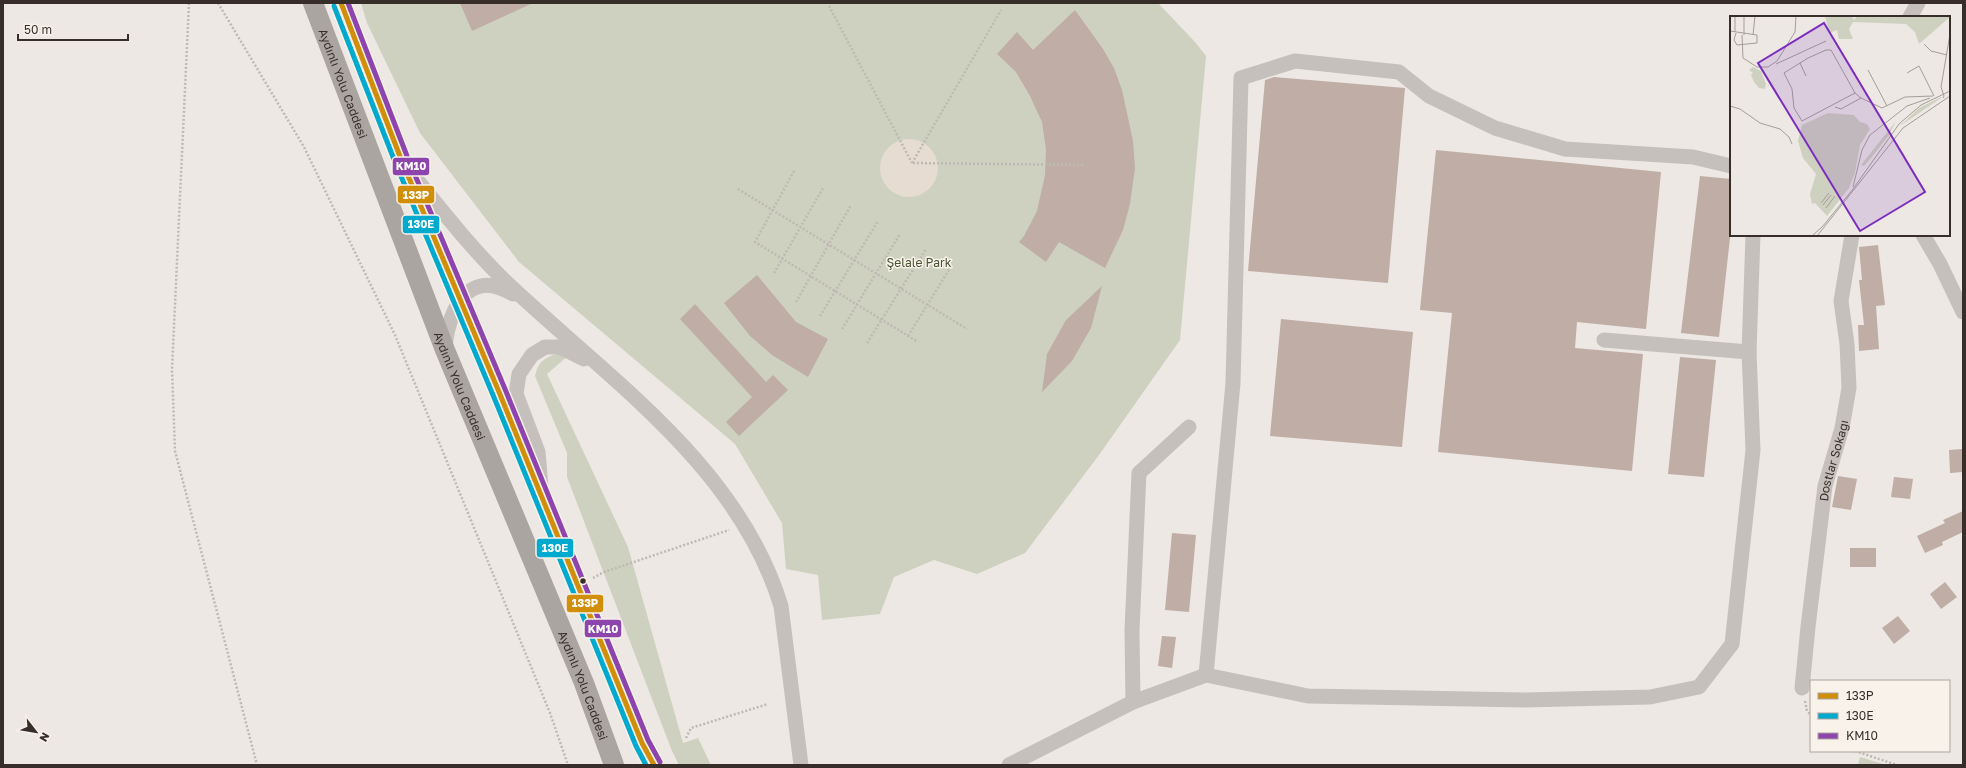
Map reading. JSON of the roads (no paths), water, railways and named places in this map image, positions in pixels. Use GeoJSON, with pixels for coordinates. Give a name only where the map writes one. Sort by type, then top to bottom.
{"type":"FeatureCollection","features":[{"type":"Feature","properties":{"kind":"main road","name":"Aydınlı Yolu Caddesi"},"geometry":{"type":"LineString","coordinates":[[313,3],[445,350],[584,683],[614,765]]}},
{"type":"Feature","properties":{"kind":"main road"},"geometry":{"type":"LineString","coordinates":[[341,3],[401,159],[642,743],[654,765]]}},
{"type":"Feature","properties":{"kind":"street"},"geometry":{"type":"LineString","coordinates":[[1911,16],[1918,3]]}},
{"type":"Feature","properties":{"kind":"street"},"geometry":{"type":"LineString","coordinates":[[1206,675],[1233,383],[1241,78],[1295,61],[1399,72],[1429,96],[1495,128],[1565,149],[1693,157],[1730,166]]}},
{"type":"Feature","properties":{"kind":"street"},"geometry":{"type":"LineString","coordinates":[[401,159],[472,248],[533,307],[602,368],[680,441],[705,470],[743,525],[774,584],[781,606],[801,765]]}},
{"type":"Feature","properties":{"kind":"street"},"geometry":{"type":"LineString","coordinates":[[1009,765],[1132,702],[1206,675],[1308,696],[1524,700],[1634,698],[1650,697],[1699,687],[1732,644],[1753,450],[1749,352],[1753,236]]}},
{"type":"Feature","properties":{"kind":"street","name":"Dostlar Sokağı"},"geometry":{"type":"LineString","coordinates":[[1802,688],[1825,486],[1842,428],[1849,388],[1847,344],[1841,301],[1852,236]]}},
{"type":"Feature","properties":{"kind":"street"},"geometry":{"type":"LineString","coordinates":[[1924,236],[1940,264],[1963,312]]}},
{"type":"Feature","properties":{"kind":"street"},"geometry":{"type":"LineString","coordinates":[[445,350],[449,325],[460,301],[475,288],[488,285],[504,289],[533,307]]}},
{"type":"Feature","properties":{"kind":"street"},"geometry":{"type":"LineString","coordinates":[[1604,340],[1749,352]]}},
{"type":"Feature","properties":{"kind":"street"},"geometry":{"type":"LineString","coordinates":[[541,496],[540,463],[538,452],[516,394],[519,374],[532,356],[545,347],[552,346],[572,352],[602,368]]}},
{"type":"Feature","properties":{"kind":"street"},"geometry":{"type":"LineString","coordinates":[[1132,702],[1132,630],[1139,473],[1189,427]]}},
{"type":"Feature","properties":{"kind":"park label","name":"Şelale Park"},"geometry":{"type":"Point","coordinates":[919,262]}}]}
